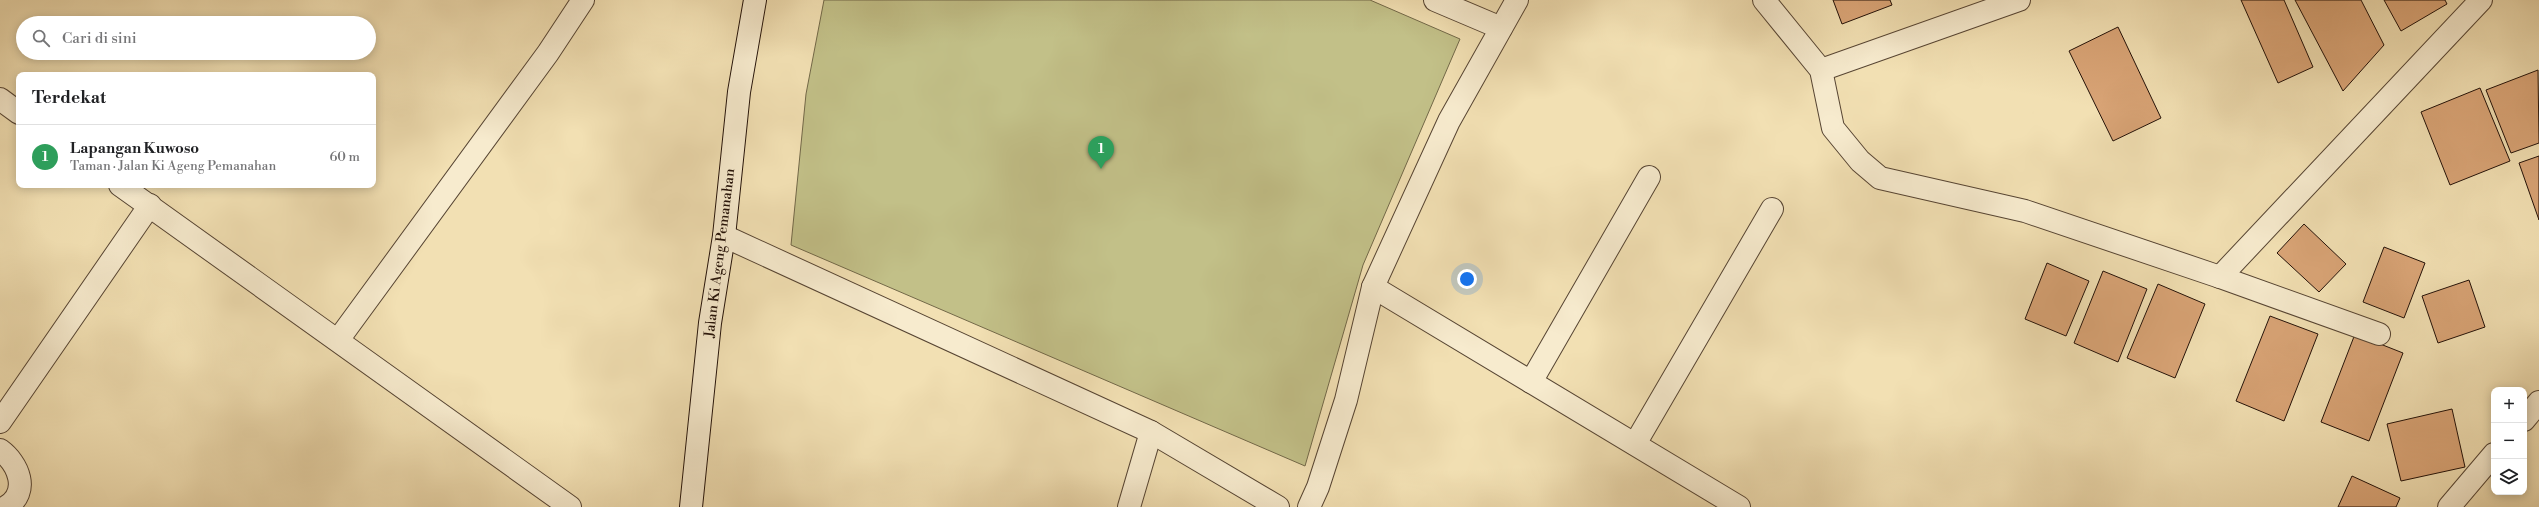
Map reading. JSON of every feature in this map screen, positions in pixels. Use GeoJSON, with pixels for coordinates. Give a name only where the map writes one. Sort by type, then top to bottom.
{"type":"FeatureCollection","features":[{"type":"Feature","properties":{"kind":"street"},"geometry":{"type":"LineString","coordinates":[[338,340],[548,53],[583,0]]}},
{"type":"Feature","properties":{"kind":"street","name":"Jalan Ki Ageng Pemanahan"},"geometry":{"type":"LineString","coordinates":[[691,507],[710,323],[724,236],[739,92],[755,0]]}},
{"type":"Feature","properties":{"kind":"street"},"geometry":{"type":"LineString","coordinates":[[1435,0],[1501,28]]}},
{"type":"Feature","properties":{"kind":"street"},"geometry":{"type":"LineString","coordinates":[[1309,507],[1318,487],[1346,400],[1373,287],[1450,121],[1517,0]]}},
{"type":"Feature","properties":{"kind":"street"},"geometry":{"type":"LineString","coordinates":[[1764,0],[1821,70],[1833,128],[1860,161],[1880,178],[2025,211],[2220,277],[2379,334]]}},
{"type":"Feature","properties":{"kind":"street"},"geometry":{"type":"LineString","coordinates":[[1821,70],[2019,0]]}},
{"type":"Feature","properties":{"kind":"street"},"geometry":{"type":"LineString","coordinates":[[2220,277],[2481,0]]}},
{"type":"Feature","properties":{"kind":"street"},"geometry":{"type":"LineString","coordinates":[[0,99],[16,111]]}},
{"type":"Feature","properties":{"kind":"street"},"geometry":{"type":"LineString","coordinates":[[1531,382],[1649,177]]}},
{"type":"Feature","properties":{"kind":"street"},"geometry":{"type":"LineString","coordinates":[[124,188],[570,507]]}},
{"type":"Feature","properties":{"kind":"street"},"geometry":{"type":"LineString","coordinates":[[0,422],[150,206]]}},
{"type":"Feature","properties":{"kind":"street"},"geometry":{"type":"LineString","coordinates":[[1635,444],[1772,209]]}},
{"type":"Feature","properties":{"kind":"street"},"geometry":{"type":"LineString","coordinates":[[724,236],[1152,432],[1278,507]]}},
{"type":"Feature","properties":{"kind":"street"},"geometry":{"type":"LineString","coordinates":[[1373,287],[1739,507]]}},
{"type":"Feature","properties":{"kind":"street"},"geometry":{"type":"LineString","coordinates":[[2527,416],[2539,402]]}},
{"type":"Feature","properties":{"kind":"street"},"geometry":{"type":"LineString","coordinates":[[1130,507],[1152,432]]}},
{"type":"Feature","properties":{"kind":"street"},"geometry":{"type":"LineString","coordinates":[[0,450],[10,457],[19,471],[20,489],[10,504],[6,507]]}},
{"type":"Feature","properties":{"kind":"street"},"geometry":{"type":"LineString","coordinates":[[2449,507],[2491,458]]}},
{"type":"Feature","properties":{"kind":"shaded area"},"geometry":{"type":"Polygon","coordinates":[[[824,0],[1370,0],[1460,39],[1363,265],[1305,466],[791,245],[806,94],[824,0]]]}},
{"type":"Feature","properties":{"kind":"building"},"geometry":{"type":"Polygon","coordinates":[[[1833,0],[1890,0],[1892,5],[1842,24],[1833,0]]]}},
{"type":"Feature","properties":{"kind":"building"},"geometry":{"type":"Polygon","coordinates":[[[2241,0],[2284,0],[2313,67],[2278,83],[2241,0]]]}},
{"type":"Feature","properties":{"kind":"building"},"geometry":{"type":"Polygon","coordinates":[[[2295,0],[2361,0],[2384,45],[2343,91],[2295,0]]]}},
{"type":"Feature","properties":{"kind":"building"},"geometry":{"type":"Polygon","coordinates":[[[2384,0],[2445,0],[2447,4],[2401,31],[2384,0]]]}},
{"type":"Feature","properties":{"kind":"building"},"geometry":{"type":"Polygon","coordinates":[[[2118,27],[2161,118],[2113,141],[2069,51],[2118,27]]]}},
{"type":"Feature","properties":{"kind":"building"},"geometry":{"type":"Polygon","coordinates":[[[2538,70],[2539,143],[2511,153],[2486,90],[2538,70]]]}},
{"type":"Feature","properties":{"kind":"building"},"geometry":{"type":"Polygon","coordinates":[[[2480,88],[2510,161],[2450,185],[2421,112],[2480,88]]]}},
{"type":"Feature","properties":{"kind":"building"},"geometry":{"type":"Polygon","coordinates":[[[2539,156],[2539,220],[2519,163],[2539,156]]]}},
{"type":"Feature","properties":{"kind":"building"},"geometry":{"type":"Polygon","coordinates":[[[2304,224],[2346,264],[2319,292],[2277,253],[2304,224]]]}},
{"type":"Feature","properties":{"kind":"building"},"geometry":{"type":"Polygon","coordinates":[[[2384,247],[2425,263],[2404,318],[2363,302],[2384,247]]]}},
{"type":"Feature","properties":{"kind":"building"},"geometry":{"type":"Polygon","coordinates":[[[2047,263],[2089,281],[2066,336],[2025,319],[2047,263]]]}},
{"type":"Feature","properties":{"kind":"building"},"geometry":{"type":"Polygon","coordinates":[[[2103,271],[2147,289],[2118,362],[2074,343],[2103,271]]]}},
{"type":"Feature","properties":{"kind":"building"},"geometry":{"type":"Polygon","coordinates":[[[2469,280],[2485,327],[2438,343],[2422,296],[2469,280]]]}},
{"type":"Feature","properties":{"kind":"building"},"geometry":{"type":"Polygon","coordinates":[[[2158,284],[2205,304],[2175,378],[2127,358],[2158,284]]]}},
{"type":"Feature","properties":{"kind":"building"},"geometry":{"type":"Polygon","coordinates":[[[2270,316],[2318,334],[2284,421],[2236,401],[2270,316]]]}},
{"type":"Feature","properties":{"kind":"building"},"geometry":{"type":"Polygon","coordinates":[[[2355,334],[2403,353],[2369,441],[2321,422],[2355,334]]]}},
{"type":"Feature","properties":{"kind":"building"},"geometry":{"type":"Polygon","coordinates":[[[2452,409],[2465,467],[2401,481],[2387,424],[2452,409]]]}},
{"type":"Feature","properties":{"kind":"building"},"geometry":{"type":"Polygon","coordinates":[[[2352,476],[2400,498],[2396,507],[2338,507],[2352,476]]]}},
{"type":"Feature","properties":{"kind":"place","name":"Lapangan Kuwoso"},"geometry":{"type":"Point","coordinates":[1101,169]}}]}
